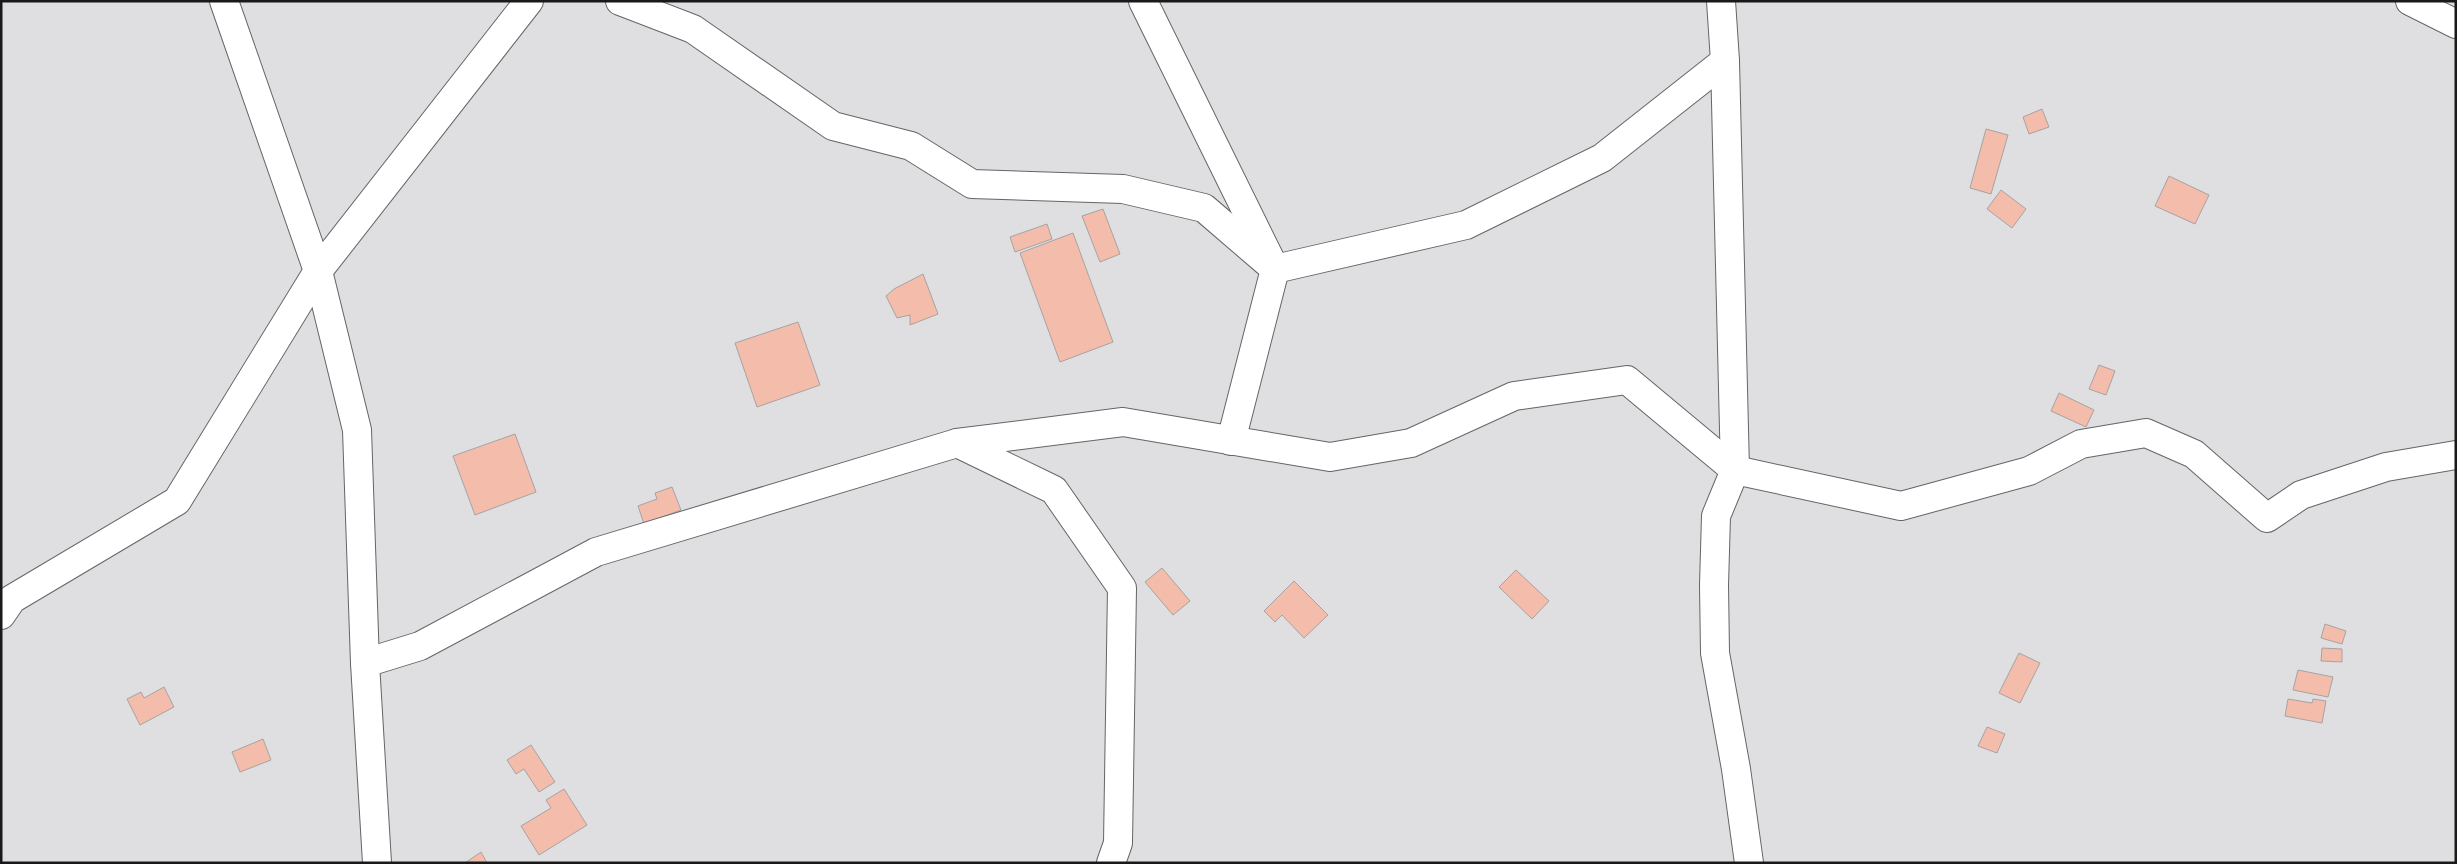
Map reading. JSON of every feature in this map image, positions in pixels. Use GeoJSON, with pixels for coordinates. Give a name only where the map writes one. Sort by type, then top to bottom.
{"type":"FeatureCollection","features":[{"type":"Feature","properties":{"kind":"street"},"geometry":{"type":"LineString","coordinates":[[224,1],[318,271],[357,430],[365,663],[377,863]]}},
{"type":"Feature","properties":{"kind":"street"},"geometry":{"type":"LineString","coordinates":[[1,615],[12,599],[177,501],[318,271],[530,1]]}},
{"type":"Feature","properties":{"kind":"street"},"geometry":{"type":"LineString","coordinates":[[620,1],[693,29],[833,126],[911,146],[972,184],[1123,189],[1204,208],[1274,269]]}},
{"type":"Feature","properties":{"kind":"street"},"geometry":{"type":"LineString","coordinates":[[1143,1],[1274,269],[1231,440]]}},
{"type":"Feature","properties":{"kind":"street"},"geometry":{"type":"LineString","coordinates":[[1721,1],[1726,61],[1734,470],[1716,516],[1714,585],[1716,653],[1736,769],[1749,863]]}},
{"type":"Feature","properties":{"kind":"street"},"geometry":{"type":"LineString","coordinates":[[2410,1],[2456,24]]}},
{"type":"Feature","properties":{"kind":"street"},"geometry":{"type":"LineString","coordinates":[[1274,269],[1466,225],[1602,158],[1726,61]]}},
{"type":"Feature","properties":{"kind":"street"},"geometry":{"type":"LineString","coordinates":[[365,663],[420,646],[596,552],[957,443],[1122,422],[1330,457],[1411,443],[1514,396],[1627,380],[1734,470],[1900,506],[2029,471],[2081,444],[2146,433],[2194,454],[2267,518],[2301,495],[2386,467],[2456,454]]}},
{"type":"Feature","properties":{"kind":"street"},"geometry":{"type":"LineString","coordinates":[[957,443],[1054,490],[1122,588],[1118,843],[1111,863]]}},
{"type":"Feature","properties":{"kind":"building"},"geometry":{"type":"Polygon","coordinates":[[[2042,109],[2049,127],[2029,134],[2023,117],[2042,109]]]}},
{"type":"Feature","properties":{"kind":"building"},"geometry":{"type":"Polygon","coordinates":[[[1986,129],[2008,135],[1991,194],[1970,188],[1986,129]]]}},
{"type":"Feature","properties":{"kind":"building"},"geometry":{"type":"Polygon","coordinates":[[[2169,176],[2209,195],[2195,224],[2155,206],[2169,176]]]}},
{"type":"Feature","properties":{"kind":"building"},"geometry":{"type":"Polygon","coordinates":[[[2001,190],[2026,209],[2012,228],[1987,209],[2001,190]]]}},
{"type":"Feature","properties":{"kind":"building"},"geometry":{"type":"Polygon","coordinates":[[[1103,209],[1120,254],[1100,262],[1082,216],[1103,209]]]}},
{"type":"Feature","properties":{"kind":"building"},"geometry":{"type":"Polygon","coordinates":[[[1047,224],[1052,239],[1015,252],[1010,237],[1047,224]]]}},
{"type":"Feature","properties":{"kind":"building"},"geometry":{"type":"Polygon","coordinates":[[[1073,233],[1113,342],[1060,362],[1020,253],[1073,233]]]}},
{"type":"Feature","properties":{"kind":"building"},"geometry":{"type":"Polygon","coordinates":[[[923,274],[938,314],[910,325],[910,315],[897,318],[886,296],[894,289],[923,274]]]}},
{"type":"Feature","properties":{"kind":"building"},"geometry":{"type":"Polygon","coordinates":[[[798,322],[820,385],[757,407],[735,343],[798,322]]]}},
{"type":"Feature","properties":{"kind":"building"},"geometry":{"type":"Polygon","coordinates":[[[2099,365],[2115,371],[2106,395],[2089,389],[2099,365]]]}},
{"type":"Feature","properties":{"kind":"building"},"geometry":{"type":"Polygon","coordinates":[[[2059,393],[2094,410],[2086,427],[2051,411],[2059,393]]]}},
{"type":"Feature","properties":{"kind":"building"},"geometry":{"type":"Polygon","coordinates":[[[515,434],[536,492],[475,515],[453,456],[515,434]]]}},
{"type":"Feature","properties":{"kind":"building"},"geometry":{"type":"Polygon","coordinates":[[[672,487],[681,510],[644,524],[638,506],[657,499],[655,493],[672,487]]]}},
{"type":"Feature","properties":{"kind":"building"},"geometry":{"type":"Polygon","coordinates":[[[1162,568],[1190,601],[1173,615],[1145,582],[1162,568]]]}},
{"type":"Feature","properties":{"kind":"building"},"geometry":{"type":"Polygon","coordinates":[[[1516,570],[1549,601],[1532,619],[1499,587],[1516,570]]]}},
{"type":"Feature","properties":{"kind":"building"},"geometry":{"type":"Polygon","coordinates":[[[1294,581],[1328,615],[1304,638],[1282,615],[1275,622],[1264,611],[1294,581]]]}},
{"type":"Feature","properties":{"kind":"building"},"geometry":{"type":"Polygon","coordinates":[[[2325,624],[2346,631],[2342,644],[2321,638],[2325,624]]]}},
{"type":"Feature","properties":{"kind":"building"},"geometry":{"type":"Polygon","coordinates":[[[2322,648],[2342,649],[2342,662],[2321,661],[2322,648]]]}},
{"type":"Feature","properties":{"kind":"building"},"geometry":{"type":"Polygon","coordinates":[[[2019,653],[2040,663],[2020,703],[1999,693],[2019,653]]]}},
{"type":"Feature","properties":{"kind":"building"},"geometry":{"type":"Polygon","coordinates":[[[2298,670],[2333,677],[2328,697],[2293,690],[2298,670]]]}},
{"type":"Feature","properties":{"kind":"building"},"geometry":{"type":"Polygon","coordinates":[[[164,687],[174,707],[140,725],[127,699],[141,692],[144,698],[164,687]]]}},
{"type":"Feature","properties":{"kind":"building"},"geometry":{"type":"Polygon","coordinates":[[[2288,699],[2312,703],[2313,699],[2326,701],[2322,723],[2285,716],[2288,699]]]}},
{"type":"Feature","properties":{"kind":"building"},"geometry":{"type":"Polygon","coordinates":[[[1987,727],[2005,734],[1997,753],[1978,746],[1987,727]]]}},
{"type":"Feature","properties":{"kind":"building"},"geometry":{"type":"Polygon","coordinates":[[[263,739],[271,760],[240,772],[232,752],[263,739]]]}},
{"type":"Feature","properties":{"kind":"building"},"geometry":{"type":"Polygon","coordinates":[[[531,745],[555,782],[539,792],[524,769],[516,774],[507,760],[531,745]]]}},
{"type":"Feature","properties":{"kind":"building"},"geometry":{"type":"Polygon","coordinates":[[[564,789],[587,825],[539,855],[521,826],[551,808],[546,800],[564,789]]]}},
{"type":"Feature","properties":{"kind":"building"},"geometry":{"type":"Polygon","coordinates":[[[481,852],[487,863],[465,863],[481,852]]]}}]}
